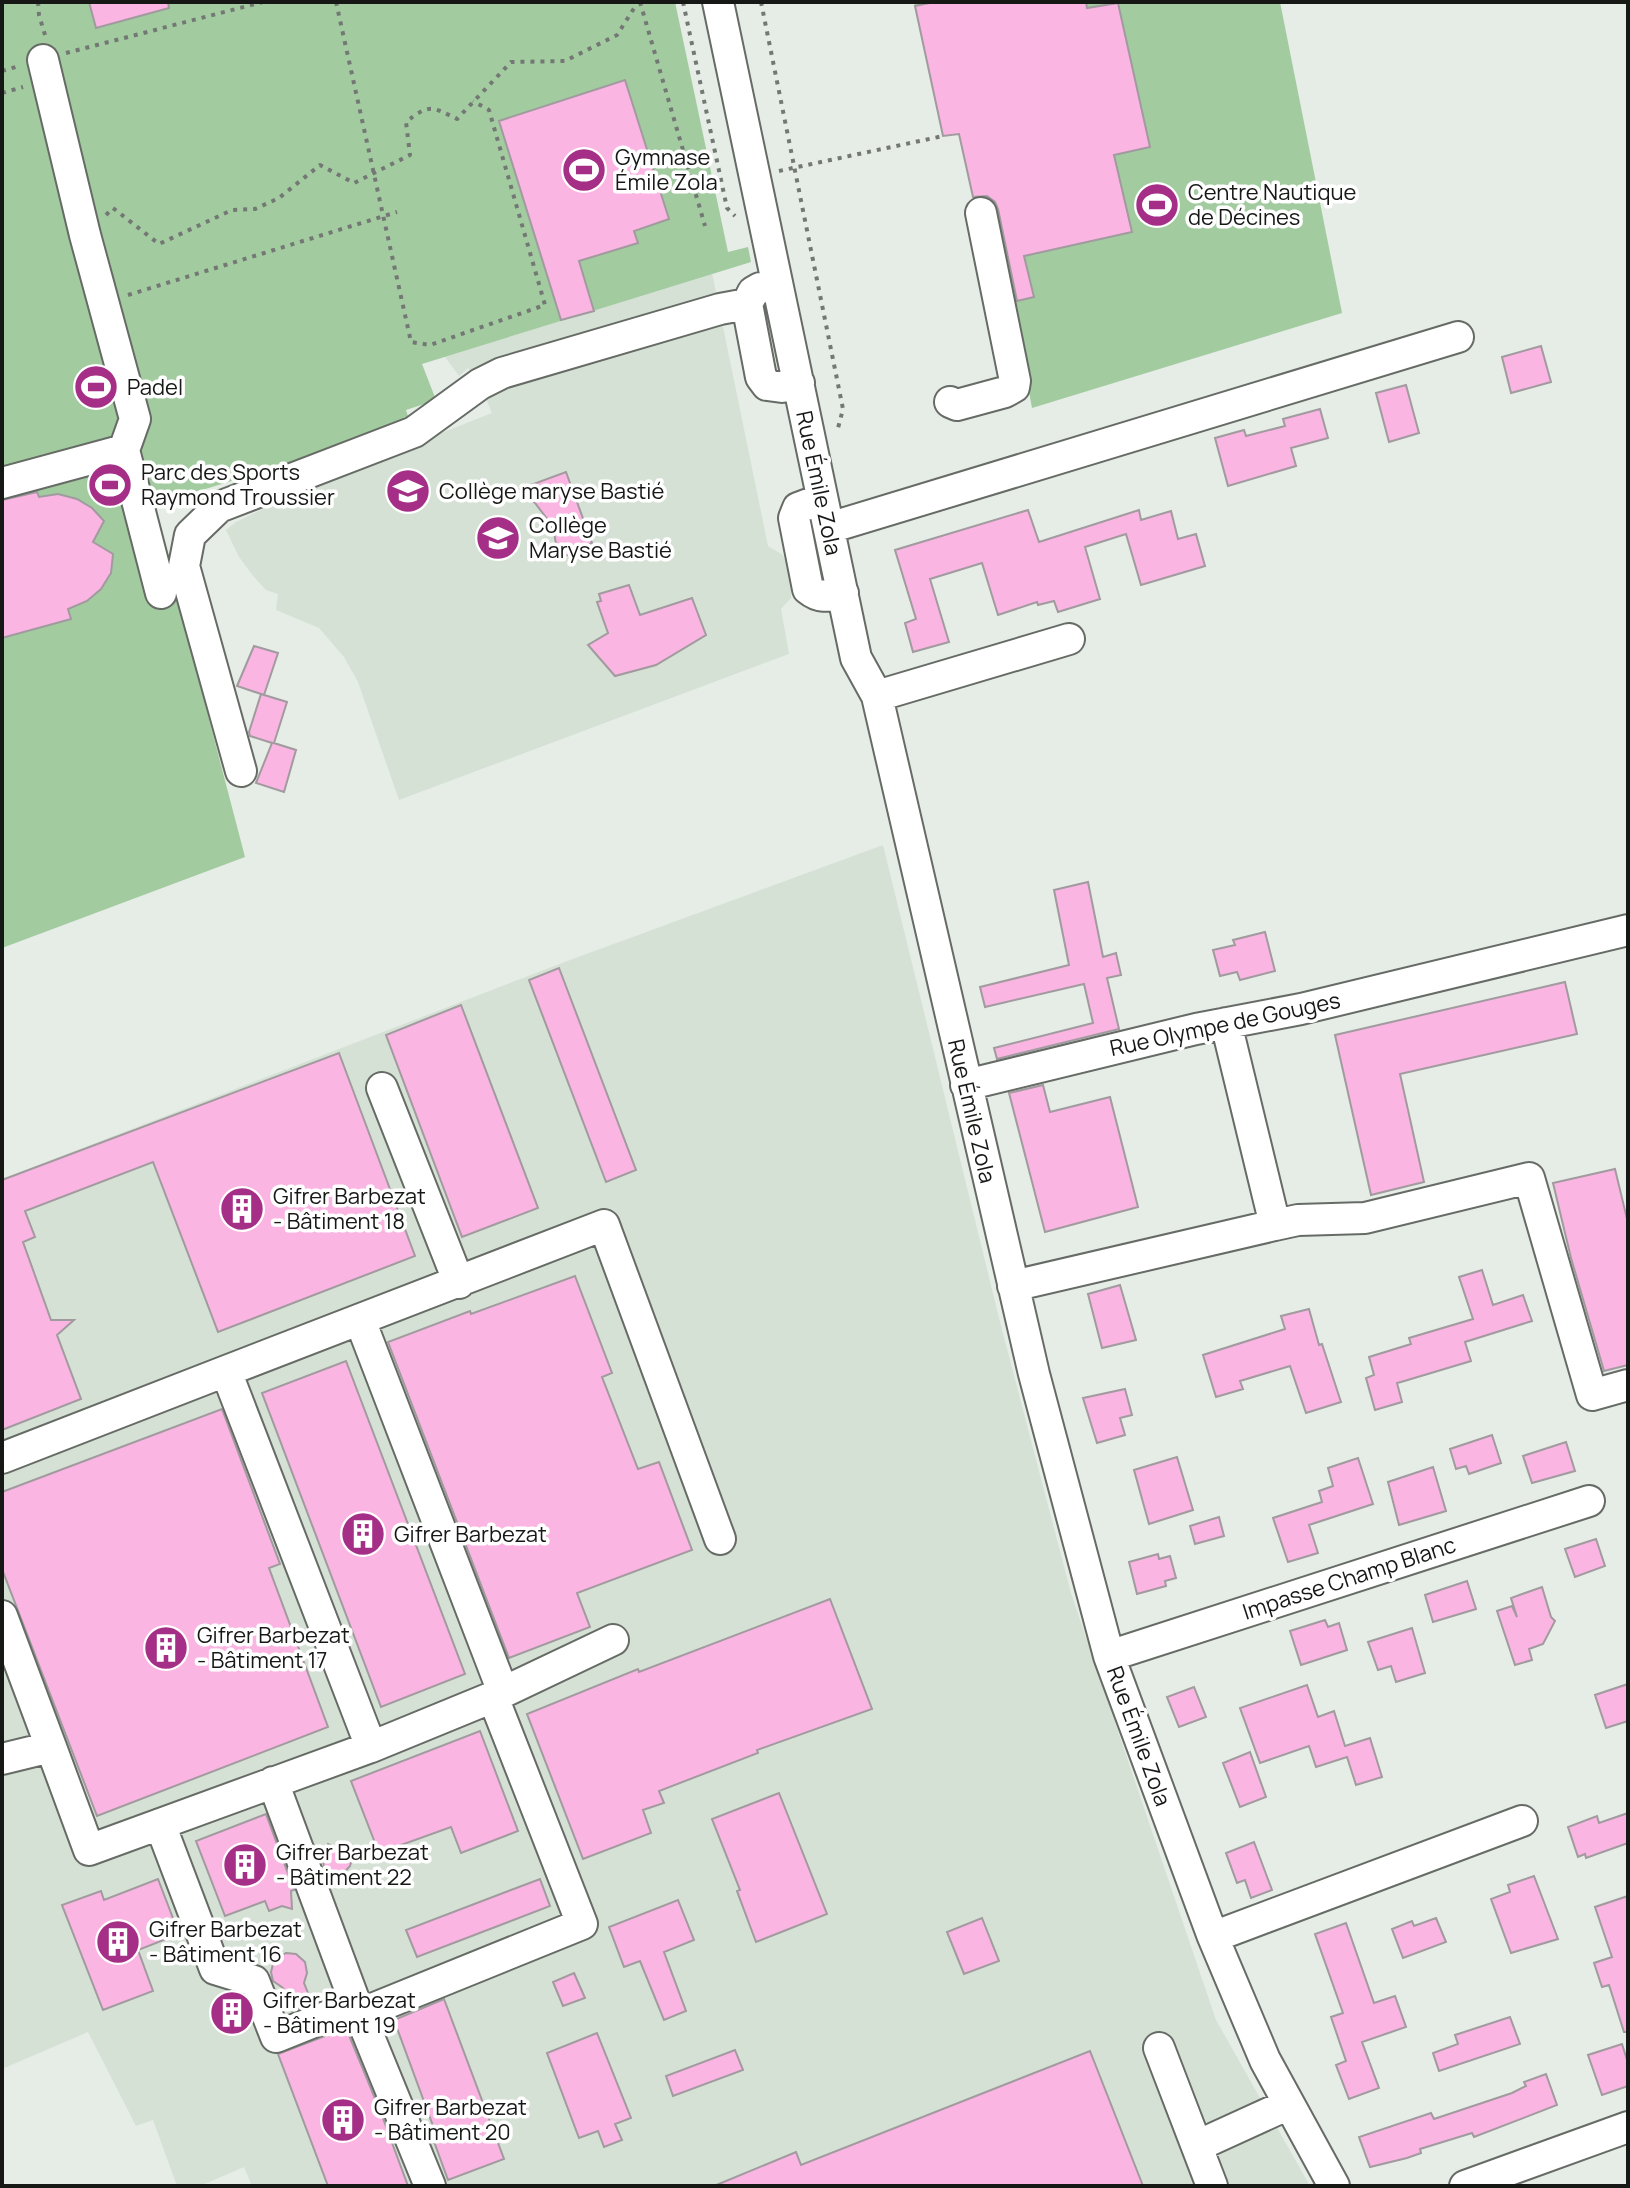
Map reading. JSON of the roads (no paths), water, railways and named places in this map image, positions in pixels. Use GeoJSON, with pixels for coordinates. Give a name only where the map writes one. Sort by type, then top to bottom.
{"type":"FeatureCollection","features":[{"type":"Feature","properties":{"kind":"street","name":"Rue Émile Zola"},"geometry":{"type":"LineString","coordinates":[[718,2],[826,513],[798,508],[794,518],[808,589],[824,597],[843,593],[856,658],[877,696],[1013,1286],[1109,1656],[1213,1937],[1265,2060],[1334,2186]]}},
{"type":"Feature","properties":{"kind":"street"},"geometry":{"type":"LineString","coordinates":[[48,58],[85,235],[135,419],[124,450],[161,593]]}},
{"type":"Feature","properties":{"kind":"street"},"geometry":{"type":"LineString","coordinates":[[950,402],[957,405],[1005,392],[1014,387],[1015,381],[981,213]]}},
{"type":"Feature","properties":{"kind":"street"},"geometry":{"type":"LineString","coordinates":[[777,283],[753,292],[747,304],[761,377],[767,385],[782,387],[799,383]]}},
{"type":"Feature","properties":{"kind":"street"},"geometry":{"type":"LineString","coordinates":[[241,771],[184,566],[190,535],[219,507],[414,432],[480,384],[502,373],[720,309],[747,304]]}},
{"type":"Feature","properties":{"kind":"street"},"geometry":{"type":"LineString","coordinates":[[826,513],[1458,337]]}},
{"type":"Feature","properties":{"kind":"street"},"geometry":{"type":"LineString","coordinates":[[2,483],[124,450]]}},
{"type":"Feature","properties":{"kind":"street"},"geometry":{"type":"LineString","coordinates":[[877,696],[1069,639]]}},
{"type":"Feature","properties":{"kind":"street","name":"Rue Olympe de Gouges"},"geometry":{"type":"LineString","coordinates":[[966,1085],[1628,930]]}},
{"type":"Feature","properties":{"kind":"street"},"geometry":{"type":"LineString","coordinates":[[1226,1023],[1275,1225]]}},
{"type":"Feature","properties":{"kind":"street"},"geometry":{"type":"LineString","coordinates":[[382,1088],[459,1283]]}},
{"type":"Feature","properties":{"kind":"street"},"geometry":{"type":"LineString","coordinates":[[1013,1286],[1298,1220],[1365,1218],[1529,1178],[1592,1395],[1628,1385]]}},
{"type":"Feature","properties":{"kind":"street"},"geometry":{"type":"LineString","coordinates":[[2,1458],[604,1225],[720,1539]]}},
{"type":"Feature","properties":{"kind":"street"},"geometry":{"type":"LineString","coordinates":[[160,1824],[215,1969],[254,1981],[276,2037],[582,1924],[360,1320]]}},
{"type":"Feature","properties":{"kind":"street"},"geometry":{"type":"LineString","coordinates":[[226,1371],[371,1747]]}},
{"type":"Feature","properties":{"kind":"street","name":"Impasse Champ Blanc"},"geometry":{"type":"LineString","coordinates":[[1109,1656],[1589,1501]]}},
{"type":"Feature","properties":{"kind":"street"},"geometry":{"type":"LineString","coordinates":[[2,1616],[89,1850],[371,1747],[498,1694],[613,1640]]}},
{"type":"Feature","properties":{"kind":"street"},"geometry":{"type":"LineString","coordinates":[[2,1759],[51,1747]]}},
{"type":"Feature","properties":{"kind":"street"},"geometry":{"type":"LineString","coordinates":[[273,1782],[358,2009],[430,2186]]}},
{"type":"Feature","properties":{"kind":"street"},"geometry":{"type":"LineString","coordinates":[[1213,1937],[1522,1821]]}},
{"type":"Feature","properties":{"kind":"street"},"geometry":{"type":"LineString","coordinates":[[1159,2048],[1212,2186]]}},
{"type":"Feature","properties":{"kind":"street"},"geometry":{"type":"LineString","coordinates":[[1197,2146],[1289,2104]]}},
{"type":"Feature","properties":{"kind":"street"},"geometry":{"type":"LineString","coordinates":[[1465,2186],[1628,2127]]}},
{"type":"Feature","properties":{"kind":"place","name":"Gymnase Émile Zola"},"geometry":{"type":"Point","coordinates":[584,170]}},
{"type":"Feature","properties":{"kind":"place","name":"Centre Nautique de Décines"},"geometry":{"type":"Point","coordinates":[1157,205]}},
{"type":"Feature","properties":{"kind":"place","name":"Padel"},"geometry":{"type":"Point","coordinates":[96,387]}},
{"type":"Feature","properties":{"kind":"place","name":"Parc des Sports Raymond Troussier"},"geometry":{"type":"Point","coordinates":[110,485]}},
{"type":"Feature","properties":{"kind":"place","name":"Collège maryse Bastié"},"geometry":{"type":"Point","coordinates":[408,491]}},
{"type":"Feature","properties":{"kind":"place","name":"Collège Maryse Bastié"},"geometry":{"type":"Point","coordinates":[498,538]}},
{"type":"Feature","properties":{"kind":"place","name":"Gifrer Barbezat - Bâtiment 18"},"geometry":{"type":"Point","coordinates":[242,1209]}},
{"type":"Feature","properties":{"kind":"place","name":"Gifrer Barbezat"},"geometry":{"type":"Point","coordinates":[363,1534]}},
{"type":"Feature","properties":{"kind":"place","name":"Gifrer Barbezat - Bâtiment 17"},"geometry":{"type":"Point","coordinates":[166,1648]}},
{"type":"Feature","properties":{"kind":"place","name":"Gifrer Barbezat - Bâtiment 22"},"geometry":{"type":"Point","coordinates":[245,1865]}},
{"type":"Feature","properties":{"kind":"place","name":"Gifrer Barbezat - Bâtiment 16"},"geometry":{"type":"Point","coordinates":[118,1942]}},
{"type":"Feature","properties":{"kind":"place","name":"Gifrer Barbezat - Bâtiment 19"},"geometry":{"type":"Point","coordinates":[232,2013]}},
{"type":"Feature","properties":{"kind":"place","name":"Gifrer Barbezat - Bâtiment 20"},"geometry":{"type":"Point","coordinates":[343,2120]}}]}
